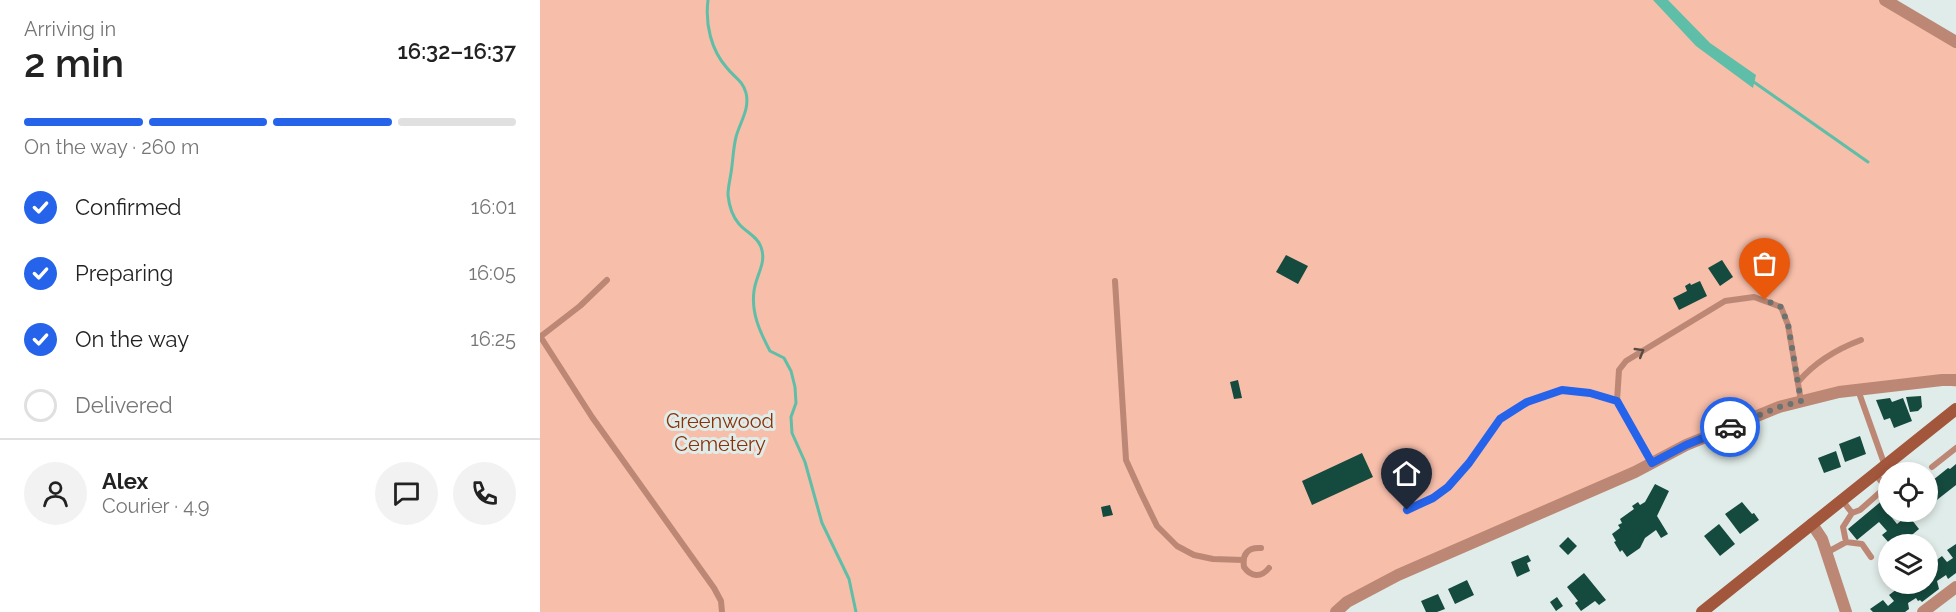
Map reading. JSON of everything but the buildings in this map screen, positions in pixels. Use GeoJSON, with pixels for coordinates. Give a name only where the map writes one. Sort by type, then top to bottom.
{"type":"FeatureCollection","features":[{"type":"Feature","properties":{"kind":"main road"},"geometry":{"type":"LineString","coordinates":[[1890,462],[1956,409]]}},
{"type":"Feature","properties":{"kind":"main road"},"geometry":{"type":"LineString","coordinates":[[1702,612],[1878,472]]}},
{"type":"Feature","properties":{"kind":"street"},"geometry":{"type":"LineString","coordinates":[[1885,0],[1956,42]]}},
{"type":"Feature","properties":{"kind":"street"},"geometry":{"type":"LineString","coordinates":[[1336,612],[1347,602],[1398,575],[1652,463],[1686,445],[1779,407],[1858,390],[1956,380]]}},
{"type":"Feature","properties":{"kind":"street"},"geometry":{"type":"LineString","coordinates":[[1812,524],[1822,539],[1846,612]]}},
{"type":"Feature","properties":{"kind":"street"},"geometry":{"type":"LineString","coordinates":[[1923,612],[1956,587]]}},
{"type":"Feature","properties":{"kind":"lane"},"geometry":{"type":"LineString","coordinates":[[607,280],[580,306],[540,337],[592,417],[714,588],[721,601],[722,612]]}},
{"type":"Feature","properties":{"kind":"lane"},"geometry":{"type":"LineString","coordinates":[[1115,281],[1126,460],[1141,493],[1157,526],[1177,546],[1194,555],[1213,559],[1243,560]]}},
{"type":"Feature","properties":{"kind":"lane"},"geometry":{"type":"LineString","coordinates":[[1652,463],[1617,401],[1619,370],[1626,361],[1725,302],[1754,297],[1781,307],[1788,324],[1801,401]]}},
{"type":"Feature","properties":{"kind":"lane"},"geometry":{"type":"LineString","coordinates":[[1798,382],[1832,353],[1861,340]]}},
{"type":"Feature","properties":{"kind":"lane"},"geometry":{"type":"LineString","coordinates":[[1393,489],[1399,489],[1407,494],[1410,508],[1433,498],[1448,487],[1469,463],[1500,419],[1527,402],[1562,390],[1590,393],[1617,401]]}},
{"type":"Feature","properties":{"kind":"lane"},"geometry":{"type":"LineString","coordinates":[[1858,390],[1878,463]]}},
{"type":"Feature","properties":{"kind":"lane"},"geometry":{"type":"LineString","coordinates":[[1938,462],[1956,448]]}},
{"type":"Feature","properties":{"kind":"lane"},"geometry":{"type":"LineString","coordinates":[[1846,542],[1843,527],[1852,513],[1860,510],[1878,496]]}},
{"type":"Feature","properties":{"kind":"lane"},"geometry":{"type":"LineString","coordinates":[[1842,500],[1852,513]]}},
{"type":"Feature","properties":{"kind":"lane"},"geometry":{"type":"LineString","coordinates":[[1826,553],[1846,542],[1862,544],[1871,557]]}},
{"type":"Feature","properties":{"kind":"lane"},"geometry":{"type":"LineString","coordinates":[[1261,548],[1249,550],[1244,554],[1244,567],[1253,575],[1265,573],[1269,568]]}},
{"type":"Feature","properties":{"kind":"green space","name":"Greenwood Cemetery"},"geometry":{"type":"Polygon","coordinates":[[[540,0],[1880,0],[1956,43],[1956,387],[1940,384],[1882,384],[1740,423],[1363,595],[1343,612],[540,612],[540,0]]]}},
{"type":"Feature","properties":{"kind":"shaded area"},"geometry":{"type":"Polygon","coordinates":[[[1653,0],[1668,0],[1710,43],[1756,75],[1753,88],[1696,46],[1653,0]]]}},
{"type":"Feature","properties":{"kind":"waterway"},"geometry":{"type":"LineString","coordinates":[[708,0],[707,18],[713,45],[721,61],[743,85],[747,99],[746,110],[735,142],[728,195],[735,218],[757,240],[763,253],[754,291],[755,315],[770,351],[784,358],[791,371],[796,403],[791,417],[792,433],[805,462],[822,523],[849,579],[856,612]]}},
{"type":"Feature","properties":{"kind":"waterway"},"geometry":{"type":"LineString","coordinates":[[1751,80],[1868,162]]}},
{"type":"Feature","properties":{"kind":"way so far"},"geometry":{"type":"LineString","coordinates":[[1730,427],[1779,407],[1801,401],[1788,324],[1781,307],[1765,300]]}},
{"type":"Feature","properties":{"kind":"route"},"geometry":{"type":"LineString","coordinates":[[1407,510],[1433,498],[1448,487],[1469,463],[1500,419],[1527,402],[1548,393],[1562,390],[1590,393],[1617,401],[1652,463],[1686,445],[1730,427]]}}]}
